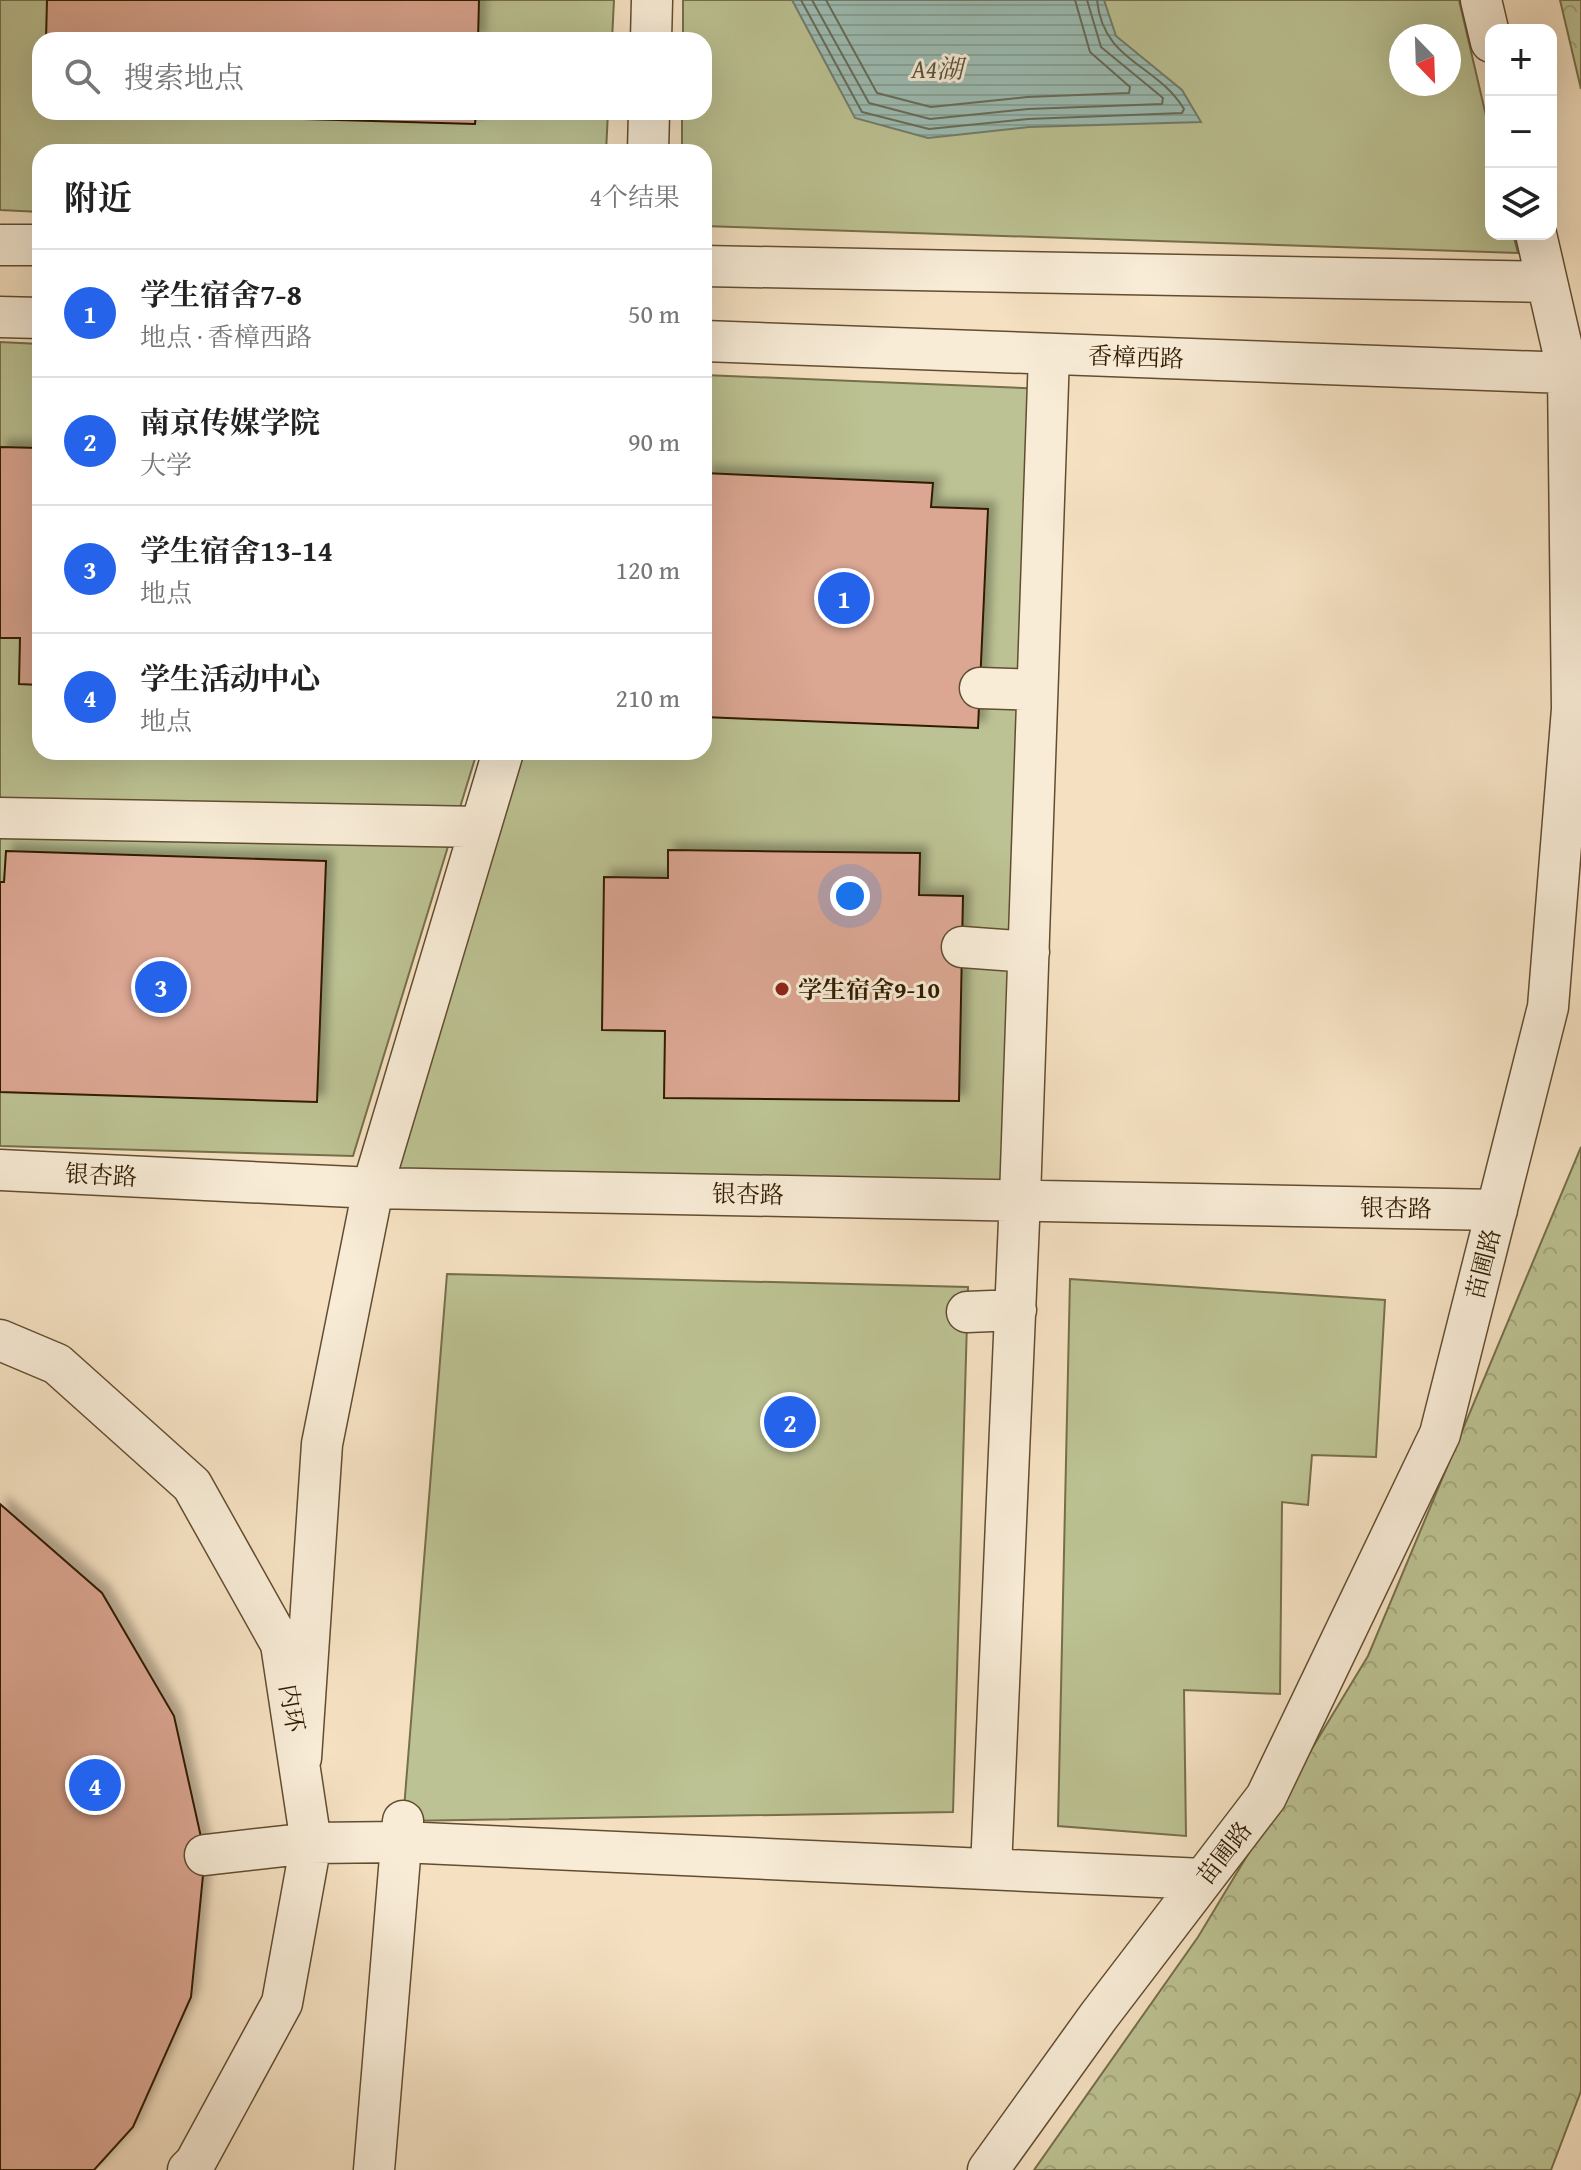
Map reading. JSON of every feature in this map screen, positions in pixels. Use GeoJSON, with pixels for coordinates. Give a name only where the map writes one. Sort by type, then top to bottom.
{"type":"FeatureCollection","features":[{"type":"Feature","properties":{"kind":"street"},"geometry":{"type":"LineString","coordinates":[[651,32],[652,0]]}},
{"type":"Feature","properties":{"kind":"street"},"geometry":{"type":"LineString","coordinates":[[1481,0],[1487,24]]}},
{"type":"Feature","properties":{"kind":"street"},"geometry":{"type":"LineString","coordinates":[[648,144],[649,120]]}},
{"type":"Feature","properties":{"kind":"street","name":"苗圃路"},"geometry":{"type":"LineString","coordinates":[[988,2170],[1266,1797],[1440,1434],[1548,1007],[1572,709],[1568,373],[1537,240]]}},
{"type":"Feature","properties":{"kind":"street"},"geometry":{"type":"LineString","coordinates":[[0,245],[32,245]]}},
{"type":"Feature","properties":{"kind":"street"},"geometry":{"type":"LineString","coordinates":[[712,266],[1547,282]]}},
{"type":"Feature","properties":{"kind":"street"},"geometry":{"type":"LineString","coordinates":[[0,317],[32,318]]}},
{"type":"Feature","properties":{"kind":"street","name":"香樟西路"},"geometry":{"type":"LineString","coordinates":[[712,341],[1568,373]]}},
{"type":"Feature","properties":{"kind":"street"},"geometry":{"type":"LineString","coordinates":[[991,1869],[1016,1310],[1049,354]]}},
{"type":"Feature","properties":{"kind":"street"},"geometry":{"type":"LineString","coordinates":[[980,688],[1037,690]]}},
{"type":"Feature","properties":{"kind":"street"},"geometry":{"type":"LineString","coordinates":[[301,1758],[322,1444],[373,1188],[501,760]]}},
{"type":"Feature","properties":{"kind":"street"},"geometry":{"type":"LineString","coordinates":[[0,818],[480,827]]}},
{"type":"Feature","properties":{"kind":"street"},"geometry":{"type":"LineString","coordinates":[[962,947],[1029,952]]}},
{"type":"Feature","properties":{"kind":"street","name":"银杏路"},"geometry":{"type":"LineString","coordinates":[[0,1170],[373,1188],[1020,1198],[1497,1210]]}},
{"type":"Feature","properties":{"kind":"street"},"geometry":{"type":"LineString","coordinates":[[967,1312],[1016,1310]]}},
{"type":"Feature","properties":{"kind":"street","name":"内环"},"geometry":{"type":"LineString","coordinates":[[0,1340],[57,1364],[192,1485],[281,1644],[301,1758],[311,1843],[282,2003],[195,2163],[188,2170]]}},
{"type":"Feature","properties":{"kind":"street"},"geometry":{"type":"LineString","coordinates":[[205,1855],[402,1832],[991,1869],[1203,1879]]}},
{"type":"Feature","properties":{"kind":"street"},"geometry":{"type":"LineString","coordinates":[[374,2170],[402,1832]]}},
{"type":"Feature","properties":{"kind":"green space"},"geometry":{"type":"Polygon","coordinates":[[[0,0],[614,0],[612,32],[32,32],[32,120],[608,120],[606,144],[32,144],[32,212],[0,210],[0,0]]]}},
{"type":"Feature","properties":{"kind":"green space"},"geometry":{"type":"Polygon","coordinates":[[[683,0],[1459,0],[1485,111],[1485,240],[1515,240],[1518,253],[712,226],[712,144],[682,144],[682,120],[712,120],[712,32],[683,32],[683,0]]]}},
{"type":"Feature","properties":{"kind":"green space"},"geometry":{"type":"Polygon","coordinates":[[[1560,0],[1581,0],[1581,89],[1560,0]]]}},
{"type":"Feature","properties":{"kind":"green space"},"geometry":{"type":"Polygon","coordinates":[[[0,342],[32,344],[32,760],[475,760],[353,1156],[0,1146],[0,342]]]}},
{"type":"Feature","properties":{"kind":"green space"},"geometry":{"type":"Polygon","coordinates":[[[712,375],[1048,389],[1020,1198],[393,1188],[521,760],[712,760],[712,375]]]}},
{"type":"Feature","properties":{"kind":"green space"},"geometry":{"type":"Polygon","coordinates":[[[1581,1147],[1581,2091],[1551,2170],[1034,2170],[1198,1937],[1368,1656],[1581,1147]]]}},
{"type":"Feature","properties":{"kind":"green space"},"geometry":{"type":"Polygon","coordinates":[[[447,1274],[968,1287],[953,1812],[403,1821],[447,1274]]]}},
{"type":"Feature","properties":{"kind":"green space"},"geometry":{"type":"Polygon","coordinates":[[[1070,1279],[1385,1300],[1376,1457],[1312,1455],[1308,1505],[1282,1502],[1280,1694],[1184,1690],[1186,1836],[1058,1826],[1070,1279]]]}},
{"type":"Feature","properties":{"kind":"water","name":"A4湖"},"geometry":{"type":"Polygon","coordinates":[[[792,0],[1104,0],[1116,36],[1182,90],[1201,122],[1029,127],[928,138],[855,118],[792,0]]]}},
{"type":"Feature","properties":{"kind":"building"},"geometry":{"type":"Polygon","coordinates":[[[47,0],[479,0],[478,32],[46,32],[47,0]]]}},
{"type":"Feature","properties":{"kind":"building"},"geometry":{"type":"Polygon","coordinates":[[[335,120],[475,120],[475,124],[335,120]]]}},
{"type":"Feature","properties":{"kind":"building"},"geometry":{"type":"Polygon","coordinates":[[[0,447],[32,448],[32,685],[19,684],[20,638],[0,638],[0,447]]]}},
{"type":"Feature","properties":{"kind":"building"},"geometry":{"type":"Polygon","coordinates":[[[712,473],[933,483],[931,507],[988,509],[978,728],[712,717],[712,473]]]}},
{"type":"Feature","properties":{"kind":"building","name":"学生宿舍9-10"},"geometry":{"type":"Polygon","coordinates":[[[668,850],[920,853],[919,895],[963,896],[959,1101],[664,1098],[665,1031],[602,1030],[604,877],[668,878],[668,850]]]}},
{"type":"Feature","properties":{"kind":"building"},"geometry":{"type":"Polygon","coordinates":[[[6,851],[326,861],[317,1102],[0,1092],[0,882],[4,882],[6,851]]]}},
{"type":"Feature","properties":{"kind":"building"},"geometry":{"type":"Polygon","coordinates":[[[0,1504],[102,1593],[174,1716],[205,1855],[191,1997],[133,2127],[94,2170],[0,2170],[0,1504]]]}},
{"type":"Feature","properties":{"kind":"place","name":"学生宿舍7-8"},"geometry":{"type":"Point","coordinates":[844,598]}},
{"type":"Feature","properties":{"kind":"place","name":"学生宿舍13-14"},"geometry":{"type":"Point","coordinates":[161,987]}},
{"type":"Feature","properties":{"kind":"place","name":"学生宿舍9-10"},"geometry":{"type":"Point","coordinates":[782,989]}},
{"type":"Feature","properties":{"kind":"place","name":"南京传媒学院"},"geometry":{"type":"Point","coordinates":[790,1422]}},
{"type":"Feature","properties":{"kind":"place","name":"学生活动中心"},"geometry":{"type":"Point","coordinates":[95,1785]}}]}
